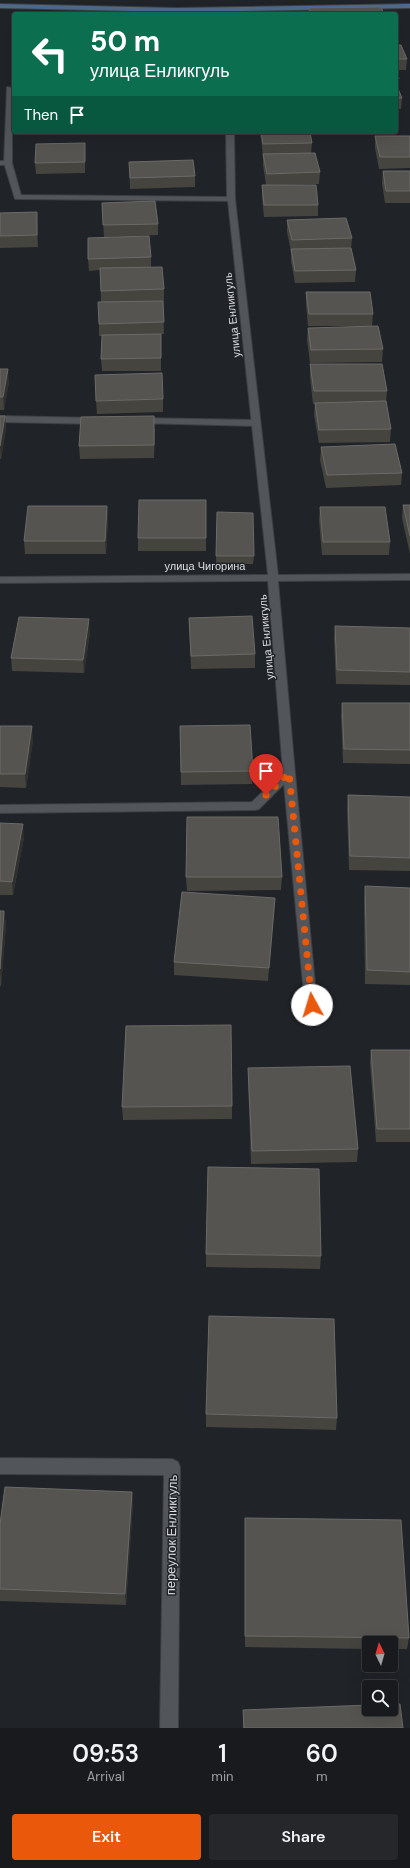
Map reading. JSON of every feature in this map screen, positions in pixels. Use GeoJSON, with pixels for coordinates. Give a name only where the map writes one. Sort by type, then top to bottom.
{"type":"FeatureCollection","features":[{"type":"Feature","properties":{"kind":"street"},"geometry":{"type":"LineString","coordinates":[[0,6],[177,10],[410,6]]}},
{"type":"Feature","properties":{"kind":"street"},"geometry":{"type":"LineString","coordinates":[[9,88],[4,163],[18,197],[231,199]]}},
{"type":"Feature","properties":{"kind":"street","name":"улица Енликгуль"},"geometry":{"type":"LineString","coordinates":[[230,134],[231,199],[273,578],[289,773],[312,1005]]}},
{"type":"Feature","properties":{"kind":"street"},"geometry":{"type":"LineString","coordinates":[[0,419],[109,421]]}},
{"type":"Feature","properties":{"kind":"street"},"geometry":{"type":"LineString","coordinates":[[132,421],[256,423]]}},
{"type":"Feature","properties":{"kind":"street","name":"улица Чигорина"},"geometry":{"type":"LineString","coordinates":[[0,580],[410,577]]}},
{"type":"Feature","properties":{"kind":"street"},"geometry":{"type":"LineString","coordinates":[[0,809],[255,806],[289,773]]}},
{"type":"Feature","properties":{"kind":"street","name":"переулок Енликгуль"},"geometry":{"type":"LineString","coordinates":[[0,1466],[172,1467],[169,1728]]}},
{"type":"Feature","properties":{"kind":"building"},"geometry":{"type":"Polygon","coordinates":[[[381,7],[383,12],[310,12],[309,8],[381,7]]]}},
{"type":"Feature","properties":{"kind":"building"},"geometry":{"type":"Polygon","coordinates":[[[398,45],[401,45],[407,59],[398,59],[398,45]]]}},
{"type":"Feature","properties":{"kind":"building"},"geometry":{"type":"Polygon","coordinates":[[[398,89],[402,98],[398,98],[398,89]]]}},
{"type":"Feature","properties":{"kind":"building"},"geometry":{"type":"Polygon","coordinates":[[[261,134],[310,134],[312,143],[263,144],[261,134]]]}},
{"type":"Feature","properties":{"kind":"building"},"geometry":{"type":"Polygon","coordinates":[[[375,136],[410,136],[410,157],[380,157],[375,136]]]}},
{"type":"Feature","properties":{"kind":"building"},"geometry":{"type":"Polygon","coordinates":[[[85,143],[85,162],[35,163],[36,144],[85,143]]]}},
{"type":"Feature","properties":{"kind":"building"},"geometry":{"type":"Polygon","coordinates":[[[315,153],[320,172],[267,174],[263,154],[315,153]]]}},
{"type":"Feature","properties":{"kind":"building"},"geometry":{"type":"Polygon","coordinates":[[[193,160],[195,176],[130,178],[129,162],[193,160]]]}},
{"type":"Feature","properties":{"kind":"building"},"geometry":{"type":"Polygon","coordinates":[[[383,171],[410,171],[410,191],[386,191],[383,171]]]}},
{"type":"Feature","properties":{"kind":"building"},"geometry":{"type":"Polygon","coordinates":[[[262,185],[316,185],[318,205],[264,205],[262,185]]]}},
{"type":"Feature","properties":{"kind":"building"},"geometry":{"type":"Polygon","coordinates":[[[155,201],[158,224],[103,225],[102,203],[155,201]]]}},
{"type":"Feature","properties":{"kind":"building"},"geometry":{"type":"Polygon","coordinates":[[[37,212],[37,235],[0,236],[0,213],[37,212]]]}},
{"type":"Feature","properties":{"kind":"building"},"geometry":{"type":"Polygon","coordinates":[[[346,218],[352,238],[292,240],[287,220],[346,218]]]}},
{"type":"Feature","properties":{"kind":"building"},"geometry":{"type":"Polygon","coordinates":[[[149,236],[151,257],[88,259],[88,238],[149,236]]]}},
{"type":"Feature","properties":{"kind":"building"},"geometry":{"type":"Polygon","coordinates":[[[351,248],[356,270],[295,271],[291,249],[351,248]]]}},
{"type":"Feature","properties":{"kind":"building"},"geometry":{"type":"Polygon","coordinates":[[[162,267],[164,289],[101,291],[100,268],[162,267]]]}},
{"type":"Feature","properties":{"kind":"building"},"geometry":{"type":"Polygon","coordinates":[[[306,292],[370,292],[373,314],[309,314],[306,292]]]}},
{"type":"Feature","properties":{"kind":"building"},"geometry":{"type":"Polygon","coordinates":[[[163,301],[164,322],[99,324],[98,302],[163,301]]]}},
{"type":"Feature","properties":{"kind":"building"},"geometry":{"type":"Polygon","coordinates":[[[378,326],[383,349],[311,350],[308,328],[378,326]]]}},
{"type":"Feature","properties":{"kind":"building"},"geometry":{"type":"Polygon","coordinates":[[[161,334],[161,358],[101,359],[102,335],[161,334]]]}},
{"type":"Feature","properties":{"kind":"building"},"geometry":{"type":"Polygon","coordinates":[[[310,364],[382,364],[387,391],[314,391],[310,364]]]}},
{"type":"Feature","properties":{"kind":"building"},"geometry":{"type":"Polygon","coordinates":[[[0,369],[8,369],[3,397],[0,397],[0,369]]]}},
{"type":"Feature","properties":{"kind":"building"},"geometry":{"type":"Polygon","coordinates":[[[162,373],[163,399],[96,401],[95,375],[162,373]]]}},
{"type":"Feature","properties":{"kind":"building"},"geometry":{"type":"Polygon","coordinates":[[[386,401],[391,429],[319,430],[315,403],[386,401]]]}},
{"type":"Feature","properties":{"kind":"building"},"geometry":{"type":"Polygon","coordinates":[[[0,416],[5,416],[0,446],[0,416]]]}},
{"type":"Feature","properties":{"kind":"building"},"geometry":{"type":"Polygon","coordinates":[[[154,416],[154,445],[79,446],[81,417],[154,416]]]}},
{"type":"Feature","properties":{"kind":"building"},"geometry":{"type":"Polygon","coordinates":[[[395,444],[402,473],[327,475],[321,447],[395,444]]]}},
{"type":"Feature","properties":{"kind":"building"},"geometry":{"type":"Polygon","coordinates":[[[139,500],[206,500],[206,538],[138,538],[139,500]]]}},
{"type":"Feature","properties":{"kind":"building"},"geometry":{"type":"Polygon","coordinates":[[[403,505],[410,505],[410,536],[403,505]]]}},
{"type":"Feature","properties":{"kind":"building"},"geometry":{"type":"Polygon","coordinates":[[[28,506],[107,506],[105,541],[24,541],[28,506]]]}},
{"type":"Feature","properties":{"kind":"building"},"geometry":{"type":"Polygon","coordinates":[[[320,507],[385,507],[390,542],[323,542],[320,507]]]}},
{"type":"Feature","properties":{"kind":"building"},"geometry":{"type":"Polygon","coordinates":[[[217,512],[253,513],[254,556],[216,556],[217,512]]]}},
{"type":"Feature","properties":{"kind":"building"},"geometry":{"type":"Polygon","coordinates":[[[252,616],[255,654],[191,656],[189,618],[252,616]]]}},
{"type":"Feature","properties":{"kind":"building"},"geometry":{"type":"Polygon","coordinates":[[[19,617],[89,619],[83,660],[11,658],[19,617]]]}},
{"type":"Feature","properties":{"kind":"building"},"geometry":{"type":"Polygon","coordinates":[[[335,626],[410,628],[410,672],[337,670],[335,626]]]}},
{"type":"Feature","properties":{"kind":"building"},"geometry":{"type":"Polygon","coordinates":[[[342,703],[410,703],[410,750],[344,749],[342,703]]]}},
{"type":"Feature","properties":{"kind":"building"},"geometry":{"type":"Polygon","coordinates":[[[250,725],[253,771],[181,772],[180,726],[250,725]]]}},
{"type":"Feature","properties":{"kind":"building"},"geometry":{"type":"Polygon","coordinates":[[[0,726],[32,726],[25,774],[0,774],[0,726]]]}},
{"type":"Feature","properties":{"kind":"building"},"geometry":{"type":"Polygon","coordinates":[[[348,795],[410,797],[410,858],[350,856],[348,795]]]}},
{"type":"Feature","properties":{"kind":"building"},"geometry":{"type":"Polygon","coordinates":[[[187,817],[278,817],[282,877],[186,877],[187,817]]]}},
{"type":"Feature","properties":{"kind":"building"},"geometry":{"type":"Polygon","coordinates":[[[0,823],[23,824],[12,882],[0,881],[0,823]]]}},
{"type":"Feature","properties":{"kind":"building"},"geometry":{"type":"Polygon","coordinates":[[[365,886],[410,888],[410,972],[367,970],[365,886]]]}},
{"type":"Feature","properties":{"kind":"building"},"geometry":{"type":"Polygon","coordinates":[[[182,892],[275,898],[269,968],[174,962],[182,892]]]}},
{"type":"Feature","properties":{"kind":"building"},"geometry":{"type":"Polygon","coordinates":[[[0,911],[4,911],[0,969],[0,911]]]}},
{"type":"Feature","properties":{"kind":"building"},"geometry":{"type":"Polygon","coordinates":[[[231,1025],[232,1106],[122,1107],[126,1026],[231,1025]]]}},
{"type":"Feature","properties":{"kind":"building"},"geometry":{"type":"Polygon","coordinates":[[[371,1050],[410,1050],[410,1129],[377,1129],[371,1050]]]}},
{"type":"Feature","properties":{"kind":"building"},"geometry":{"type":"Polygon","coordinates":[[[350,1066],[358,1149],[252,1151],[248,1068],[350,1066]]]}},
{"type":"Feature","properties":{"kind":"building"},"geometry":{"type":"Polygon","coordinates":[[[208,1167],[319,1169],[321,1256],[206,1254],[208,1167]]]}},
{"type":"Feature","properties":{"kind":"building"},"geometry":{"type":"Polygon","coordinates":[[[209,1316],[334,1319],[337,1418],[206,1414],[209,1316]]]}},
{"type":"Feature","properties":{"kind":"building"},"geometry":{"type":"Polygon","coordinates":[[[5,1487],[132,1492],[125,1594],[0,1589],[0,1524],[5,1487]]]}},
{"type":"Feature","properties":{"kind":"building"},"geometry":{"type":"Polygon","coordinates":[[[245,1518],[401,1520],[409,1638],[398,1638],[398,1636],[362,1636],[362,1637],[245,1636],[245,1518]]]}},
{"type":"Feature","properties":{"kind":"building"},"geometry":{"type":"Polygon","coordinates":[[[398,1704],[400,1704],[403,1728],[244,1728],[243,1710],[362,1705],[362,1716],[398,1716],[398,1704]]]}},
{"type":"Feature","properties":{"kind":"route"},"geometry":{"type":"LineString","coordinates":[[266,795],[289,773],[312,1005]]}}]}
